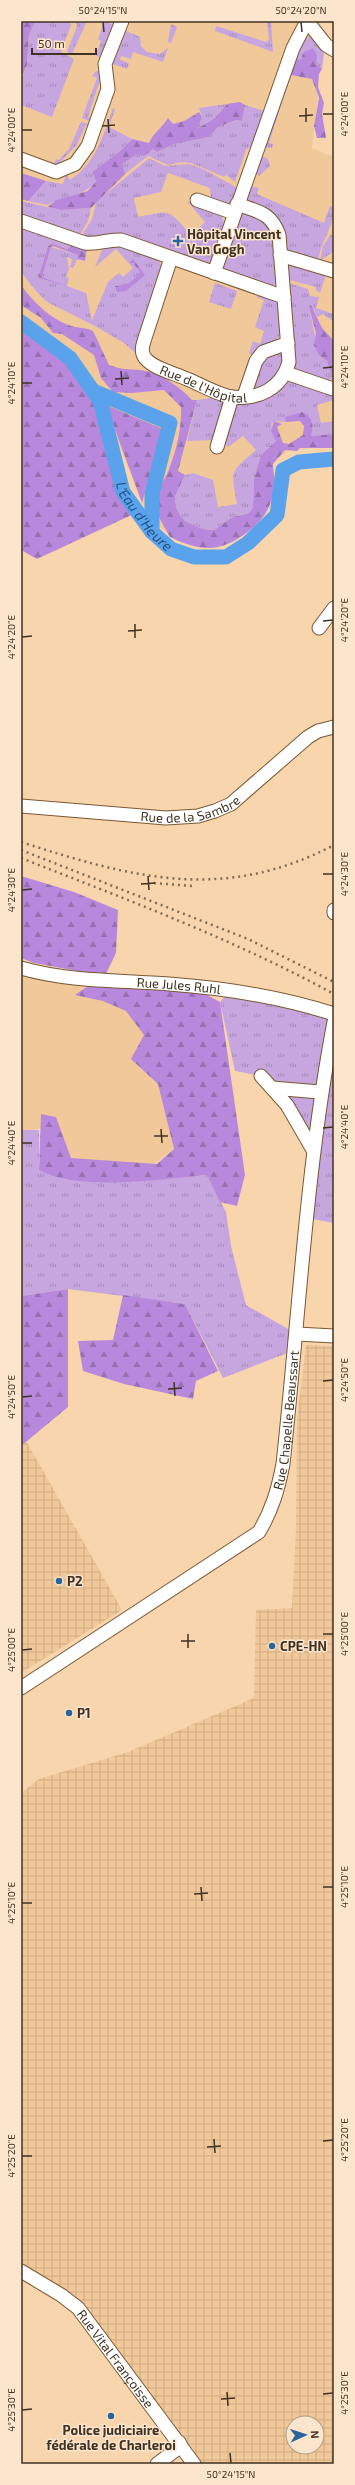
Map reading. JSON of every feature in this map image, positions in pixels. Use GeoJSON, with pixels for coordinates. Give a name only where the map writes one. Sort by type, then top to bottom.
{"type":"FeatureCollection","features":[{"type":"Feature","properties":{"kind":"street"},"geometry":{"type":"LineString","coordinates":[[21,159],[56,172],[66,170],[76,164],[88,146],[108,89],[105,64],[122,21]]}},
{"type":"Feature","properties":{"kind":"street"},"geometry":{"type":"LineString","coordinates":[[214,273],[292,48],[307,21],[326,45],[334,50]]}},
{"type":"Feature","properties":{"kind":"street"},"geometry":{"type":"LineString","coordinates":[[197,200],[266,215],[274,223],[278,236],[288,343],[289,362],[286,373],[333,389]]}},
{"type":"Feature","properties":{"kind":"street"},"geometry":{"type":"LineString","coordinates":[[21,221],[85,243],[94,244],[113,239],[121,240],[284,298]]}},
{"type":"Feature","properties":{"kind":"street"},"geometry":{"type":"LineString","coordinates":[[280,254],[334,271]]}},
{"type":"Feature","properties":{"kind":"street","name":"Rue de l'Hôpital"},"geometry":{"type":"LineString","coordinates":[[171,258],[143,345],[144,357],[149,362],[169,371],[238,397],[266,392],[278,384],[286,373]]}},
{"type":"Feature","properties":{"kind":"street"},"geometry":{"type":"LineString","coordinates":[[217,446],[238,397],[246,385],[256,360],[263,352],[288,343]]}},
{"type":"Feature","properties":{"kind":"street"},"geometry":{"type":"LineString","coordinates":[[319,628],[334,608]]}},
{"type":"Feature","properties":{"kind":"street","name":"Rue de la Sambre"},"geometry":{"type":"LineString","coordinates":[[21,806],[166,818],[198,816],[215,812],[230,804],[308,737],[318,731],[334,727]]}},
{"type":"Feature","properties":{"kind":"street","name":"Rue Jules Ruhl"},"geometry":{"type":"LineString","coordinates":[[21,968],[44,975],[73,979],[236,990],[334,1014]]}},
{"type":"Feature","properties":{"kind":"street","name":"Rue Chapelle Beaussart"},"geometry":{"type":"LineString","coordinates":[[21,1688],[259,1532],[270,1513],[278,1492],[283,1464],[297,1334],[313,1150],[320,1092],[334,1022]]}},
{"type":"Feature","properties":{"kind":"street"},"geometry":{"type":"LineString","coordinates":[[261,1076],[287,1106],[313,1150]]}},
{"type":"Feature","properties":{"kind":"street"},"geometry":{"type":"LineString","coordinates":[[272,1088],[320,1092]]}},
{"type":"Feature","properties":{"kind":"street"},"geometry":{"type":"LineString","coordinates":[[297,1334],[334,1336]]}},
{"type":"Feature","properties":{"kind":"street","name":"Rue Vital Françoisse"},"geometry":{"type":"LineString","coordinates":[[21,2271],[61,2295],[78,2308],[194,2464]]}},
{"type":"Feature","properties":{"kind":"street"},"geometry":{"type":"LineString","coordinates":[[157,2464],[181,2446],[179,2442]]}},
{"type":"Feature","properties":{"kind":"shaded area","name":"Hôpital Vincent Van Gogh"},"geometry":{"type":"Polygon","coordinates":[[[25,21],[302,21],[316,41],[313,77],[318,97],[312,148],[334,157],[334,447],[297,445],[270,464],[263,495],[171,535],[150,521],[96,388],[21,325],[21,26],[25,21]]]}},
{"type":"Feature","properties":{"kind":"shaded area"},"geometry":{"type":"Polygon","coordinates":[[[21,972],[107,986],[137,1004],[175,1134],[173,1149],[157,1162],[146,1168],[71,1165],[54,1124],[34,1130],[21,1130],[21,972]]]}},
{"type":"Feature","properties":{"kind":"shaded area"},"geometry":{"type":"Polygon","coordinates":[[[306,1345],[334,1346],[334,2464],[200,2464],[89,2313],[68,2292],[21,2266],[21,1793],[39,1779],[128,1752],[254,1698],[256,1610],[292,1608],[296,1529],[297,1419],[306,1345]]]}},
{"type":"Feature","properties":{"kind":"shaded area","name":"P2"},"geometry":{"type":"Polygon","coordinates":[[[21,1432],[122,1610],[21,1673],[21,1432]]]}},
{"type":"Feature","properties":{"kind":"green space"},"geometry":{"type":"Polygon","coordinates":[[[21,21],[35,21],[29,35],[27,65],[23,74],[21,74],[21,21]]]}},
{"type":"Feature","properties":{"kind":"green space"},"geometry":{"type":"Polygon","coordinates":[[[35,21],[70,21],[71,25],[61,52],[74,59],[52,117],[21,105],[21,80],[27,65],[29,35],[35,21]]]}},
{"type":"Feature","properties":{"kind":"green space"},"geometry":{"type":"Polygon","coordinates":[[[76,21],[87,21],[72,54],[67,52],[77,26],[76,21]]]}},
{"type":"Feature","properties":{"kind":"green space"},"geometry":{"type":"Polygon","coordinates":[[[104,21],[111,24],[116,21],[101,58],[96,56],[101,41],[98,39],[104,21]]]}},
{"type":"Feature","properties":{"kind":"green space"},"geometry":{"type":"Polygon","coordinates":[[[267,21],[271,21],[273,52],[215,31],[216,26],[266,42],[269,39],[267,21]]]}},
{"type":"Feature","properties":{"kind":"green space"},"geometry":{"type":"Polygon","coordinates":[[[171,24],[177,27],[171,43],[168,42],[171,24]]]}},
{"type":"Feature","properties":{"kind":"green space"},"geometry":{"type":"Polygon","coordinates":[[[126,31],[140,37],[141,46],[147,52],[160,54],[168,48],[163,62],[133,52],[131,59],[121,56],[120,60],[129,63],[127,69],[113,64],[126,31]]]}},
{"type":"Feature","properties":{"kind":"green space"},"geometry":{"type":"Polygon","coordinates":[[[310,36],[324,53],[322,69],[316,64],[294,59],[299,45],[310,36]]]}},
{"type":"Feature","properties":{"kind":"green space"},"geometry":{"type":"Polygon","coordinates":[[[313,48],[317,55],[316,64],[322,69],[319,74],[318,87],[324,103],[322,114],[326,138],[317,138],[314,126],[319,98],[312,79],[291,75],[287,87],[285,85],[294,59],[301,60],[304,52],[313,48]]]}},
{"type":"Feature","properties":{"kind":"green space"},"geometry":{"type":"Polygon","coordinates":[[[96,71],[103,72],[105,85],[99,83],[88,117],[94,119],[93,122],[82,118],[97,78],[92,76],[96,71]]]}},
{"type":"Feature","properties":{"kind":"green space"},"geometry":{"type":"Polygon","coordinates":[[[285,85],[287,87],[269,143],[273,144],[272,148],[263,147],[285,85]]]}},
{"type":"Feature","properties":{"kind":"green space"},"geometry":{"type":"Polygon","coordinates":[[[240,102],[245,105],[242,121],[236,120],[218,127],[209,137],[174,144],[157,152],[153,149],[144,156],[137,154],[122,164],[125,174],[91,208],[61,210],[48,207],[56,200],[88,191],[96,181],[92,172],[119,152],[132,139],[149,143],[168,118],[173,124],[184,121],[199,112],[202,117],[198,128],[215,118],[227,104],[240,102]]]}},
{"type":"Feature","properties":{"kind":"green space"},"geometry":{"type":"Polygon","coordinates":[[[227,104],[215,118],[198,128],[202,117],[199,108],[227,104]]]}},
{"type":"Feature","properties":{"kind":"green space"},"geometry":{"type":"Polygon","coordinates":[[[245,105],[264,111],[255,143],[246,150],[235,182],[226,175],[224,177],[191,163],[181,162],[168,165],[148,156],[125,174],[121,164],[137,154],[154,149],[157,152],[174,144],[209,137],[218,127],[237,120],[242,121],[245,105]]]}},
{"type":"Feature","properties":{"kind":"green space"},"geometry":{"type":"Polygon","coordinates":[[[113,108],[115,109],[109,127],[132,139],[119,152],[92,172],[96,181],[91,187],[85,191],[55,201],[48,205],[28,201],[46,181],[63,184],[66,174],[70,180],[86,166],[98,148],[113,108]]]}},
{"type":"Feature","properties":{"kind":"green space"},"geometry":{"type":"Polygon","coordinates":[[[81,122],[91,124],[90,126],[86,125],[76,146],[60,162],[62,168],[53,166],[56,159],[59,160],[69,149],[81,122]]]}},
{"type":"Feature","properties":{"kind":"green space"},"geometry":{"type":"Polygon","coordinates":[[[260,155],[268,159],[270,166],[259,176],[253,167],[260,155]]]}},
{"type":"Feature","properties":{"kind":"green space"},"geometry":{"type":"Polygon","coordinates":[[[149,158],[165,166],[189,164],[203,169],[236,187],[235,198],[232,203],[226,206],[211,200],[210,188],[168,173],[161,192],[134,198],[138,217],[157,213],[169,214],[178,220],[191,235],[205,222],[187,201],[217,212],[224,222],[224,229],[216,253],[208,264],[121,237],[80,238],[92,219],[96,202],[149,158]]]}},
{"type":"Feature","properties":{"kind":"green space"},"geometry":{"type":"Polygon","coordinates":[[[21,173],[46,181],[28,201],[21,199],[21,173]]]}},
{"type":"Feature","properties":{"kind":"green space"},"geometry":{"type":"Polygon","coordinates":[[[250,186],[259,188],[257,194],[324,223],[330,206],[334,208],[332,222],[321,248],[318,262],[290,253],[286,249],[245,200],[250,186]]]}},
{"type":"Feature","properties":{"kind":"green space"},"geometry":{"type":"Polygon","coordinates":[[[21,201],[61,210],[91,208],[88,221],[80,235],[21,217],[21,201]]]}},
{"type":"Feature","properties":{"kind":"green space"},"geometry":{"type":"Polygon","coordinates":[[[246,212],[264,219],[274,231],[278,282],[271,288],[225,271],[222,264],[240,215],[246,212]]]}},
{"type":"Feature","properties":{"kind":"green space"},"geometry":{"type":"Polygon","coordinates":[[[21,225],[75,243],[67,249],[53,244],[48,246],[38,278],[60,284],[42,277],[51,247],[79,255],[73,268],[70,267],[72,259],[67,257],[69,269],[66,277],[69,278],[67,286],[86,293],[92,320],[108,282],[119,273],[123,277],[133,268],[116,249],[95,267],[102,250],[110,243],[157,257],[163,269],[139,356],[124,343],[95,326],[47,302],[36,291],[21,272],[21,237],[23,230],[21,225]]]}},
{"type":"Feature","properties":{"kind":"green space"},"geometry":{"type":"Polygon","coordinates":[[[331,234],[334,240],[334,251],[320,261],[323,246],[331,234]]]}},
{"type":"Feature","properties":{"kind":"green space"},"geometry":{"type":"Polygon","coordinates":[[[75,243],[87,248],[85,261],[77,259],[78,255],[53,246],[51,247],[42,277],[67,286],[38,278],[48,246],[53,244],[67,249],[75,243]]]}},
{"type":"Feature","properties":{"kind":"green space"},"geometry":{"type":"Polygon","coordinates":[[[133,259],[145,275],[126,291],[117,292],[115,286],[129,283],[140,272],[133,263],[129,263],[133,259]]]}},
{"type":"Feature","properties":{"kind":"green space"},"geometry":{"type":"Polygon","coordinates":[[[289,262],[322,271],[325,277],[320,293],[316,290],[316,287],[286,279],[289,262]]]}},
{"type":"Feature","properties":{"kind":"green space"},"geometry":{"type":"Polygon","coordinates":[[[286,282],[308,289],[310,296],[319,297],[316,308],[334,314],[334,322],[323,314],[317,317],[314,310],[309,307],[319,355],[327,361],[333,379],[329,381],[296,370],[293,365],[286,282]]]}},
{"type":"Feature","properties":{"kind":"green space"},"geometry":{"type":"Polygon","coordinates":[[[215,283],[237,291],[231,309],[209,302],[215,283]]]}},
{"type":"Feature","properties":{"kind":"green space"},"geometry":{"type":"Polygon","coordinates":[[[21,285],[38,305],[51,316],[75,327],[93,331],[109,365],[121,369],[147,371],[168,380],[192,400],[197,400],[178,471],[185,475],[175,496],[175,505],[185,521],[203,529],[214,530],[231,518],[249,513],[253,507],[254,479],[261,455],[276,441],[271,431],[274,421],[282,424],[277,427],[283,443],[289,444],[303,435],[304,426],[300,421],[286,422],[285,417],[302,412],[312,422],[311,436],[334,434],[334,448],[300,448],[297,451],[285,450],[273,464],[275,488],[268,509],[258,523],[239,538],[220,547],[211,548],[191,545],[170,537],[157,513],[156,499],[158,491],[174,456],[181,424],[181,407],[164,390],[131,393],[113,392],[101,378],[94,355],[62,334],[53,333],[41,318],[21,305],[21,285]]]}},
{"type":"Feature","properties":{"kind":"green space"},"geometry":{"type":"Polygon","coordinates":[[[259,292],[279,303],[281,334],[272,343],[252,355],[249,353],[253,341],[260,344],[264,331],[255,327],[264,300],[257,297],[259,292]]]}},
{"type":"Feature","properties":{"kind":"green space"},"geometry":{"type":"Polygon","coordinates":[[[311,305],[322,328],[334,341],[333,379],[327,361],[319,355],[314,345],[316,333],[309,307],[311,305]]]}},
{"type":"Feature","properties":{"kind":"green space"},"geometry":{"type":"Polygon","coordinates":[[[21,322],[61,351],[100,401],[113,458],[138,512],[37,559],[21,550],[21,322]]]}},
{"type":"Feature","properties":{"kind":"green space"},"geometry":{"type":"Polygon","coordinates":[[[281,350],[285,360],[276,380],[252,392],[263,358],[281,350]]]}},
{"type":"Feature","properties":{"kind":"green space"},"geometry":{"type":"Polygon","coordinates":[[[293,380],[333,393],[334,400],[317,405],[321,423],[334,421],[334,434],[311,436],[312,421],[286,417],[286,422],[274,421],[271,425],[276,441],[261,455],[254,479],[253,507],[249,513],[231,518],[214,530],[203,529],[185,521],[175,505],[175,495],[185,475],[193,473],[213,480],[218,507],[237,504],[233,478],[234,473],[241,463],[256,450],[243,436],[228,447],[222,440],[233,405],[293,380]]]}},
{"type":"Feature","properties":{"kind":"green space"},"geometry":{"type":"Polygon","coordinates":[[[218,397],[226,402],[215,440],[187,441],[197,400],[218,397]]]}},
{"type":"Feature","properties":{"kind":"green space"},"geometry":{"type":"Polygon","coordinates":[[[106,405],[163,429],[142,503],[106,405]]]}},
{"type":"Feature","properties":{"kind":"green space"},"geometry":{"type":"Polygon","coordinates":[[[21,876],[74,892],[118,910],[116,953],[105,976],[34,963],[21,958],[21,876]]]}},
{"type":"Feature","properties":{"kind":"green space"},"geometry":{"type":"Polygon","coordinates":[[[88,986],[198,990],[220,1002],[245,1175],[237,1206],[220,1202],[207,1175],[144,1181],[98,1182],[76,1181],[56,1177],[39,1170],[41,1114],[56,1117],[71,1158],[157,1164],[174,1149],[158,1084],[131,1059],[144,1035],[126,1011],[103,1001],[75,995],[88,986]]]}},
{"type":"Feature","properties":{"kind":"green space"},"geometry":{"type":"Polygon","coordinates":[[[231,990],[334,1014],[328,1063],[334,1065],[334,1223],[307,1218],[314,1146],[261,1076],[235,1071],[220,1002],[231,990]]]}},
{"type":"Feature","properties":{"kind":"green space"},"geometry":{"type":"Polygon","coordinates":[[[21,1130],[39,1130],[39,1170],[118,1182],[207,1175],[226,1212],[231,1246],[246,1305],[297,1334],[295,1350],[223,1378],[185,1304],[68,1289],[21,1296],[21,1130]]]}},
{"type":"Feature","properties":{"kind":"green space"},"geometry":{"type":"Polygon","coordinates":[[[68,1289],[68,1407],[21,1446],[21,1296],[68,1289]]]}},
{"type":"Feature","properties":{"kind":"green space"},"geometry":{"type":"Polygon","coordinates":[[[123,1295],[185,1304],[218,1371],[196,1381],[193,1399],[124,1384],[83,1371],[78,1341],[113,1340],[123,1295]]]}},
{"type":"Feature","properties":{"kind":"waterway","name":"L'Eau d'Heure"},"geometry":{"type":"LineString","coordinates":[[21,322],[70,358],[100,401],[123,492],[152,532],[171,549],[194,557],[226,557],[248,543],[277,515],[283,470],[299,462],[334,459]]}},
{"type":"Feature","properties":{"kind":"waterway"},"geometry":{"type":"LineString","coordinates":[[93,391],[170,423],[152,494],[152,532]]}},
{"type":"Feature","properties":{"kind":"railway"},"geometry":{"type":"LineString","coordinates":[[21,842],[102,866],[140,874],[178,879],[216,879],[254,874],[293,863],[334,845]]}},
{"type":"Feature","properties":{"kind":"railway"},"geometry":{"type":"LineString","coordinates":[[21,850],[248,939],[334,982]]}},
{"type":"Feature","properties":{"kind":"railway"},"geometry":{"type":"LineString","coordinates":[[21,858],[180,921],[258,955],[334,994]]}},
{"type":"Feature","properties":{"kind":"railway"},"geometry":{"type":"LineString","coordinates":[[154,883],[192,886]]}},
{"type":"Feature","properties":{"kind":"place","name":"Hôpital Vincent Van Gogh"},"geometry":{"type":"Point","coordinates":[178,241]}},
{"type":"Feature","properties":{"kind":"place","name":"P2"},"geometry":{"type":"Point","coordinates":[59,1581]}},
{"type":"Feature","properties":{"kind":"place","name":"CPE-HN"},"geometry":{"type":"Point","coordinates":[272,1646]}},
{"type":"Feature","properties":{"kind":"place","name":"P1"},"geometry":{"type":"Point","coordinates":[69,1713]}},
{"type":"Feature","properties":{"kind":"place","name":"Police judiciaire fédérale de Charleroi"},"geometry":{"type":"Point","coordinates":[111,2416]}}]}
